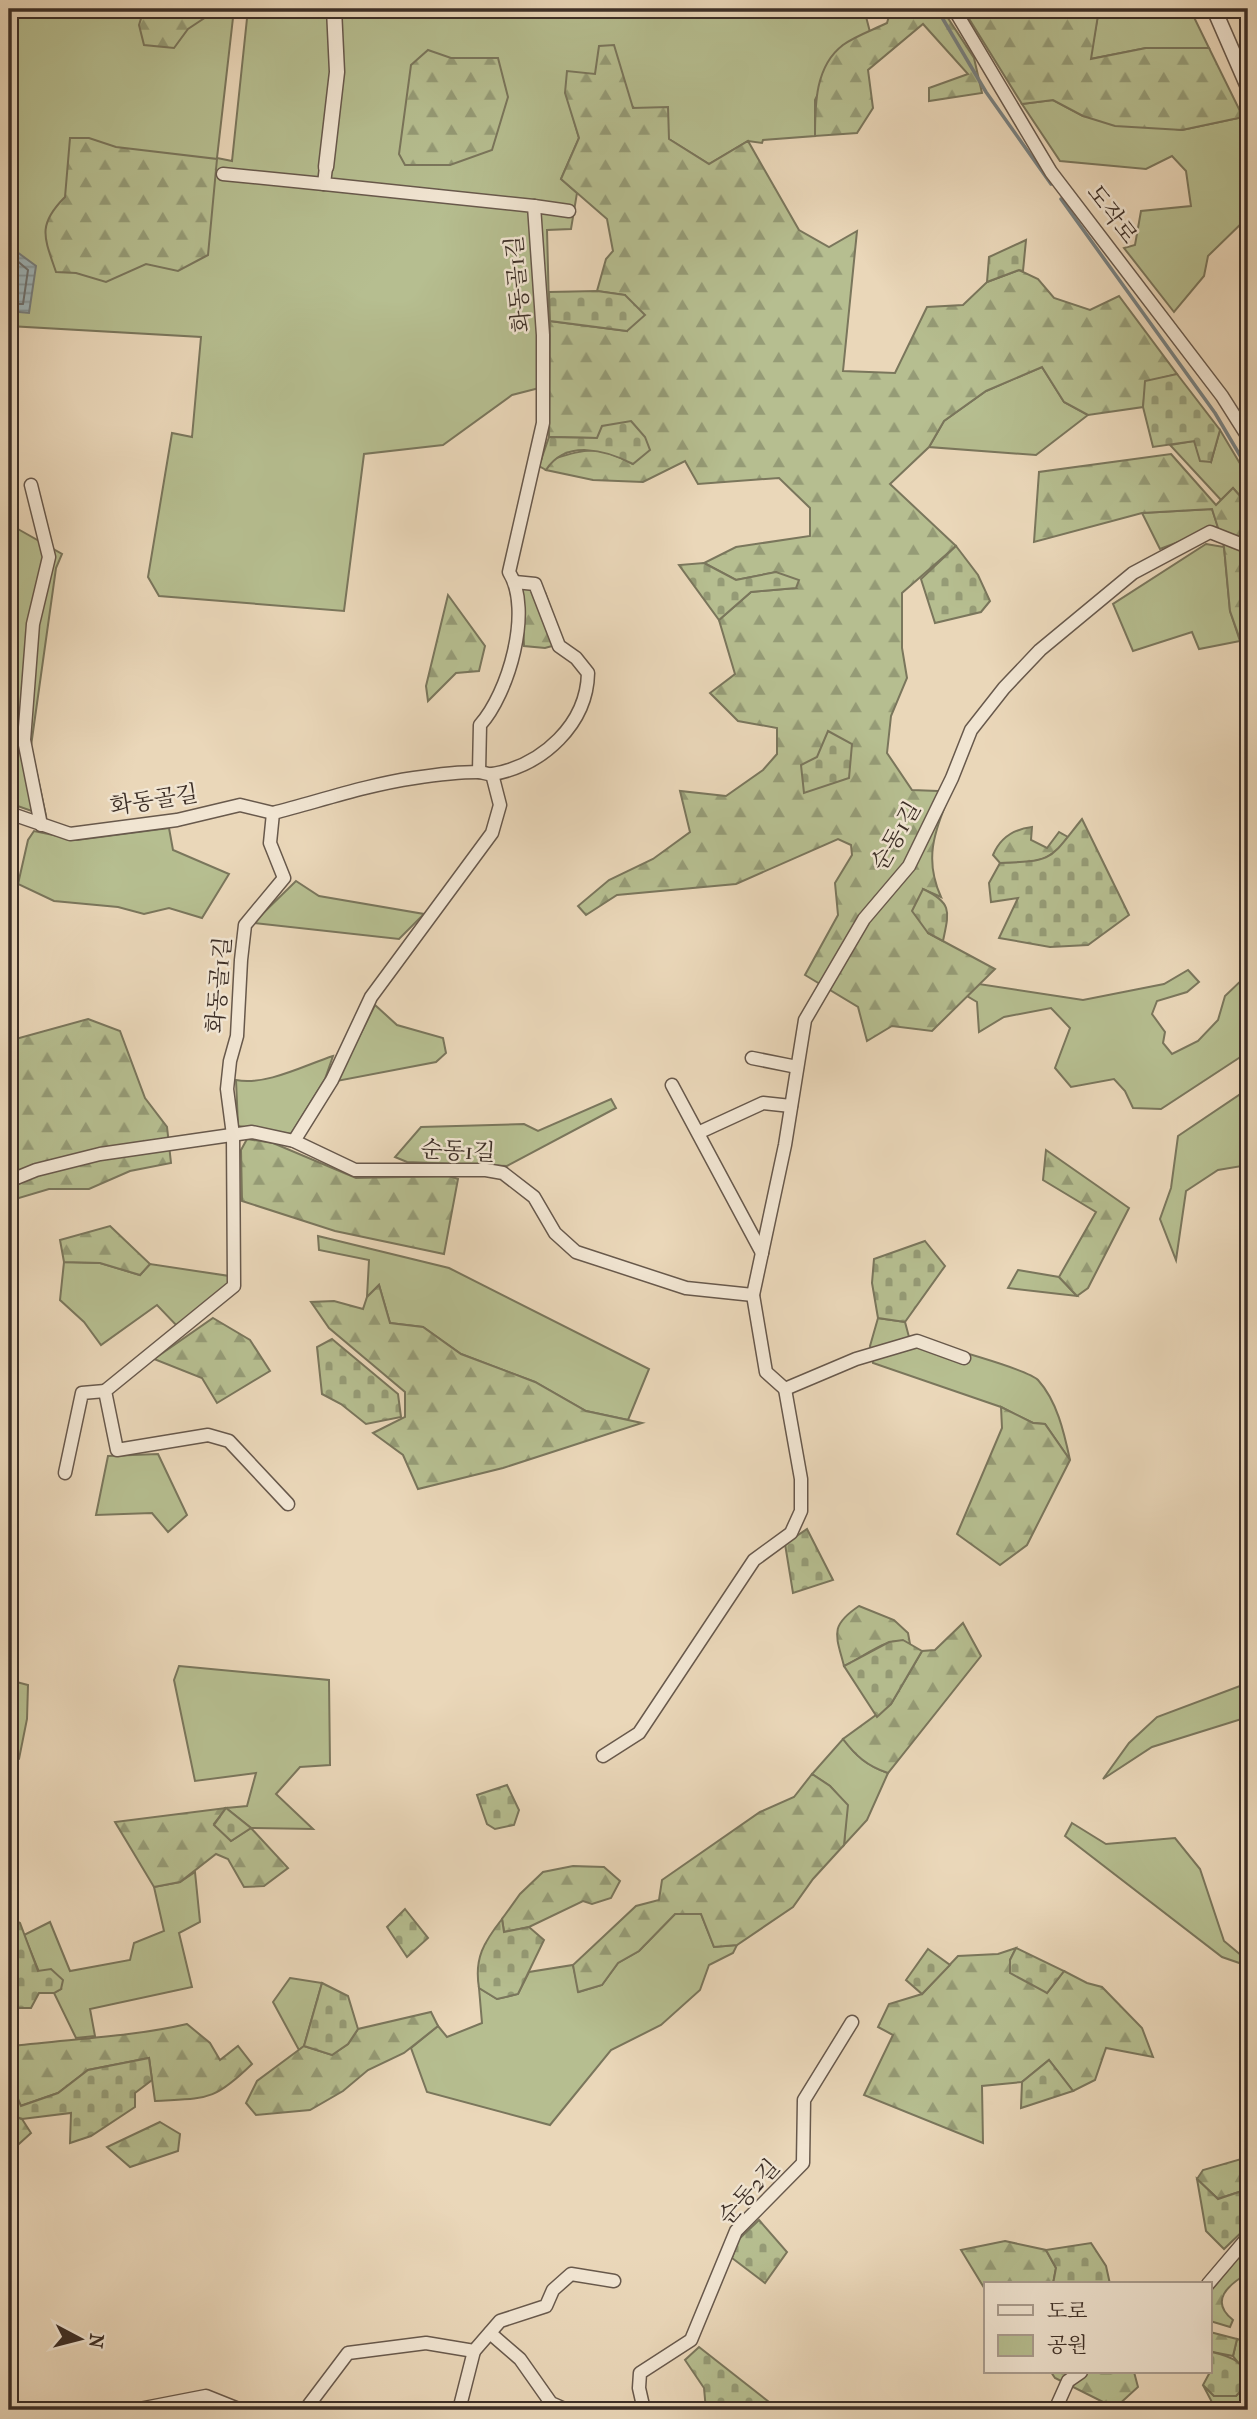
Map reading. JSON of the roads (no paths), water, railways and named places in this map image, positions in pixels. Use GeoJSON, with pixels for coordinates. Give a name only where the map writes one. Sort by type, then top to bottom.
{"type":"FeatureCollection","features":[{"type":"Feature","properties":{"kind":"street"},"geometry":{"type":"LineString","coordinates":[[324,184],[337,72],[334,9]]}},
{"type":"Feature","properties":{"kind":"street","name":"도작로"},"geometry":{"type":"LineString","coordinates":[[954,9],[1051,172],[1222,396],[1248,437]]}},
{"type":"Feature","properties":{"kind":"street"},"geometry":{"type":"LineString","coordinates":[[1214,9],[1233,47],[1248,87]]}},
{"type":"Feature","properties":{"kind":"street","name":"화동골1길"},"geometry":{"type":"LineString","coordinates":[[223,174],[534,206],[543,335],[543,423],[509,572],[515,582],[518,626],[513,655],[492,712],[480,725],[485,773]]}},
{"type":"Feature","properties":{"kind":"street"},"geometry":{"type":"LineString","coordinates":[[534,206],[569,211]]}},
{"type":"Feature","properties":{"kind":"street"},"geometry":{"type":"LineString","coordinates":[[31,485],[49,557],[33,624],[24,740],[41,825]]}},
{"type":"Feature","properties":{"kind":"street","name":"순동1길"},"geometry":{"type":"LineString","coordinates":[[785,1390],[766,1372],[753,1295],[791,1106],[805,1020],[864,919],[909,866],[952,778],[971,730],[1004,688],[1040,650],[1133,573],[1210,532],[1248,547]]}},
{"type":"Feature","properties":{"kind":"street"},"geometry":{"type":"LineString","coordinates":[[273,813],[413,778],[485,773],[536,758],[562,738],[587,695],[588,673],[576,658],[559,646],[535,584],[515,582]]}},
{"type":"Feature","properties":{"kind":"street"},"geometry":{"type":"LineString","coordinates":[[294,1141],[332,1080],[372,997],[492,833],[500,805],[485,773]]}},
{"type":"Feature","properties":{"kind":"street","name":"화동골길"},"geometry":{"type":"LineString","coordinates":[[9,813],[69,834],[177,820],[240,805],[273,813]]}},
{"type":"Feature","properties":{"kind":"street","name":"화동골1길"},"geometry":{"type":"LineString","coordinates":[[233,1135],[227,1089],[230,1061],[237,1036],[245,925],[284,878],[270,843],[273,813]]}},
{"type":"Feature","properties":{"kind":"street"},"geometry":{"type":"LineString","coordinates":[[752,1058],[797,1068]]}},
{"type":"Feature","properties":{"kind":"street"},"geometry":{"type":"LineString","coordinates":[[672,1084],[700,1132],[762,1253]]}},
{"type":"Feature","properties":{"kind":"street"},"geometry":{"type":"LineString","coordinates":[[700,1132],[762,1103],[791,1106]]}},
{"type":"Feature","properties":{"kind":"street","name":"순동1길"},"geometry":{"type":"LineString","coordinates":[[9,1181],[36,1170],[100,1154],[252,1132],[294,1141],[355,1170],[486,1170],[503,1173],[534,1197],[555,1233],[576,1252],[686,1288],[753,1295]]}},
{"type":"Feature","properties":{"kind":"street"},"geometry":{"type":"LineString","coordinates":[[65,1474],[82,1393],[105,1391],[234,1286],[233,1135]]}},
{"type":"Feature","properties":{"kind":"street"},"geometry":{"type":"LineString","coordinates":[[603,1756],[639,1733],[754,1560],[790,1532],[801,1511],[801,1479],[785,1390],[856,1359],[918,1341],[964,1358]]}},
{"type":"Feature","properties":{"kind":"street"},"geometry":{"type":"LineString","coordinates":[[105,1391],[117,1450],[208,1435],[229,1441],[288,1504]]}},
{"type":"Feature","properties":{"kind":"street","name":"순동2길"},"geometry":{"type":"LineString","coordinates":[[644,2410],[639,2388],[640,2373],[691,2340],[736,2231],[803,2163],[804,2100],[852,2022]]}},
{"type":"Feature","properties":{"kind":"street"},"geometry":{"type":"LineString","coordinates":[[1210,2282],[1248,2237]]}},
{"type":"Feature","properties":{"kind":"street"},"geometry":{"type":"LineString","coordinates":[[459,2410],[474,2351],[500,2320],[546,2306],[553,2290],[571,2274],[614,2281]]}},
{"type":"Feature","properties":{"kind":"street"},"geometry":{"type":"LineString","coordinates":[[490,2333],[520,2359],[551,2403],[567,2410]]}},
{"type":"Feature","properties":{"kind":"street"},"geometry":{"type":"LineString","coordinates":[[305,2410],[348,2353],[426,2343],[474,2351]]}},
{"type":"Feature","properties":{"kind":"street"},"geometry":{"type":"LineString","coordinates":[[1055,2410],[1068,2381],[1078,2374]]}},
{"type":"Feature","properties":{"kind":"street"},"geometry":{"type":"LineString","coordinates":[[143,2409],[206,2396],[241,2410]]}},
{"type":"Feature","properties":{"kind":"water"},"geometry":{"type":"Polygon","coordinates":[[[9,246],[36,266],[29,313],[9,311],[9,246]]]}},
{"type":"Feature","properties":{"kind":"waterway"},"geometry":{"type":"LineString","coordinates":[[937,9],[986,92],[1051,184]]}},
{"type":"Feature","properties":{"kind":"waterway"},"geometry":{"type":"LineString","coordinates":[[1061,199],[1215,413],[1248,469]]}}]}
